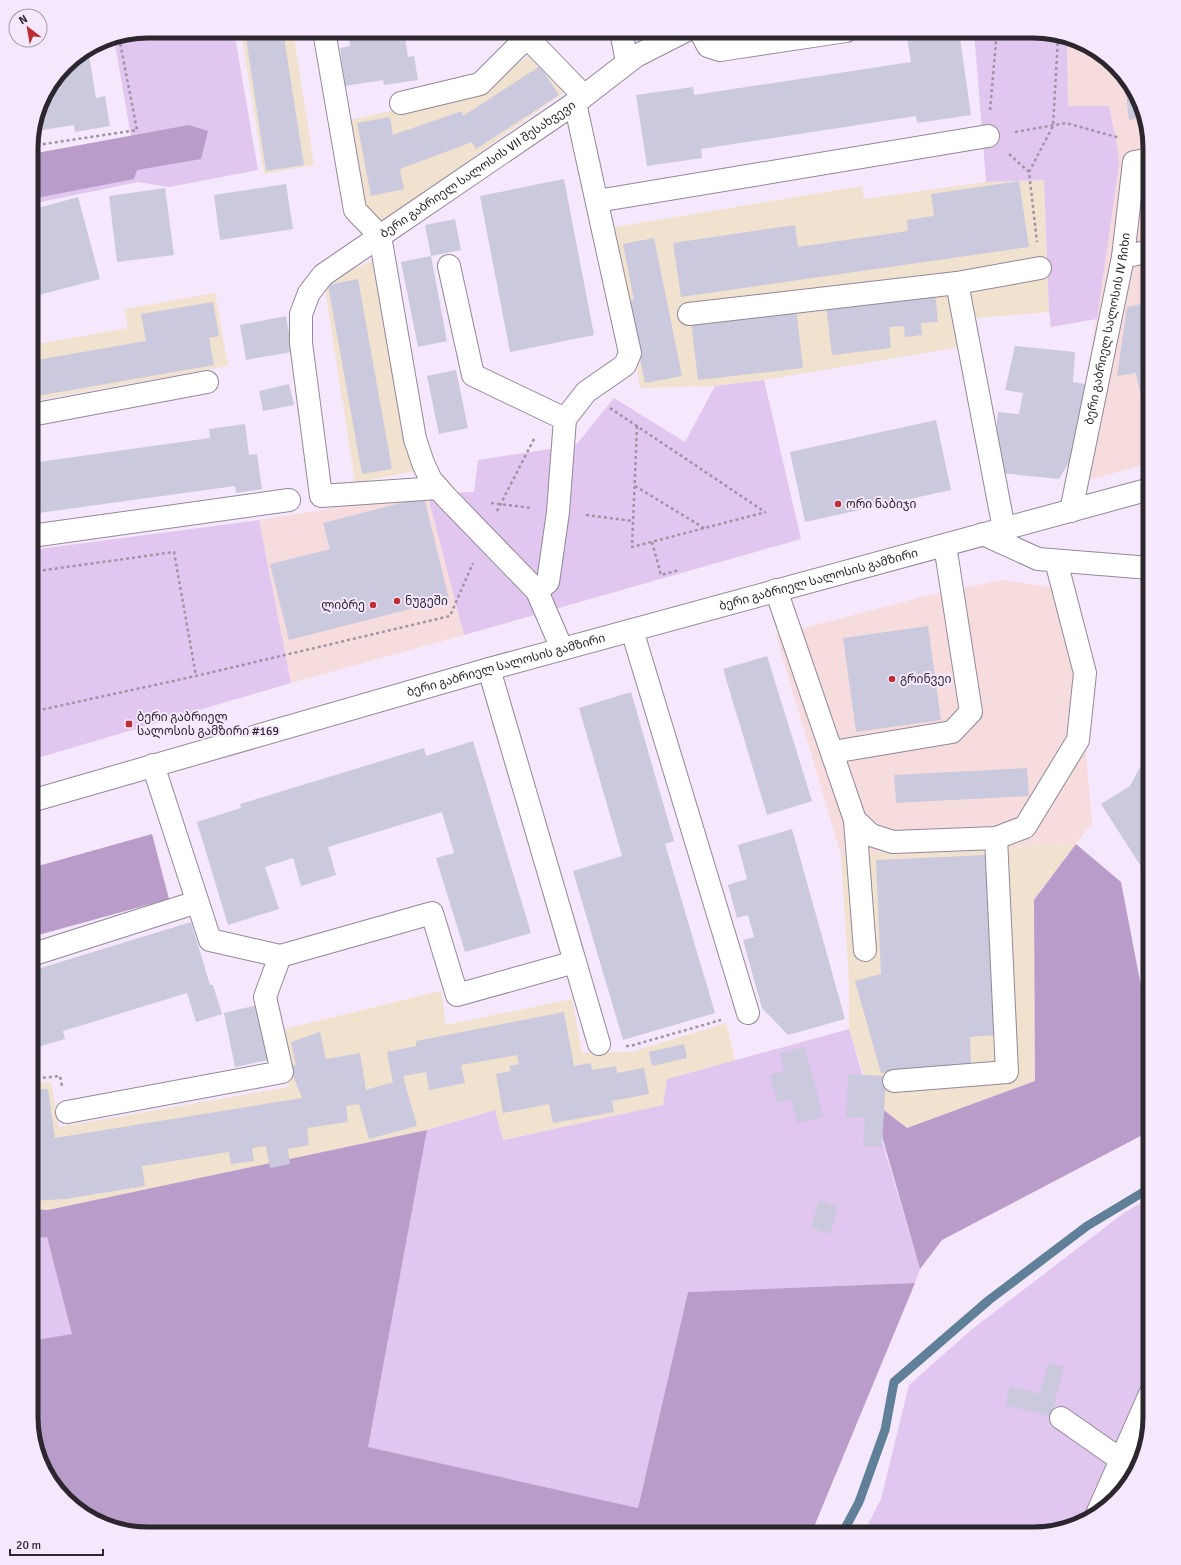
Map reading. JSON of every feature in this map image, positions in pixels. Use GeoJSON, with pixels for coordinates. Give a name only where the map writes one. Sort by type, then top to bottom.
{"type":"FeatureCollection","features":[{"type":"Feature","properties":{"kind":"main road"},"geometry":{"type":"LineString","coordinates":[[325,38],[355,210],[380,236],[323,275],[309,293],[301,314],[301,343],[321,496],[438,488]]}},
{"type":"Feature","properties":{"kind":"main road"},"geometry":{"type":"LineString","coordinates":[[401,103],[480,84],[520,38]]}},
{"type":"Feature","properties":{"kind":"main road"},"geometry":{"type":"LineString","coordinates":[[527,38],[580,99],[598,201],[630,353],[625,365],[586,392],[565,419],[558,512],[548,582],[537,591]]}},
{"type":"Feature","properties":{"kind":"main road"},"geometry":{"type":"LineString","coordinates":[[622,38],[627,62]]}},
{"type":"Feature","properties":{"kind":"main road","name":"ბერი გაბრიელ სალოსის VII შესახვევი"},"geometry":{"type":"LineString","coordinates":[[562,649],[537,591],[438,488],[431,480],[423,463],[415,439],[380,236],[580,99],[627,62],[671,38]]}},
{"type":"Feature","properties":{"kind":"main road"},"geometry":{"type":"LineString","coordinates":[[704,38],[708,46],[720,50],[800,38]]}},
{"type":"Feature","properties":{"kind":"main road"},"geometry":{"type":"LineString","coordinates":[[598,201],[988,136]]}},
{"type":"Feature","properties":{"kind":"main road","name":"ბერი გაბრიელ სალოსის IV ჩიხი"},"geometry":{"type":"LineString","coordinates":[[1071,511],[1142,160]]}},
{"type":"Feature","properties":{"kind":"main road"},"geometry":{"type":"LineString","coordinates":[[1123,257],[1143,253]]}},
{"type":"Feature","properties":{"kind":"main road"},"geometry":{"type":"LineString","coordinates":[[449,266],[473,375],[565,419]]}},
{"type":"Feature","properties":{"kind":"main road"},"geometry":{"type":"LineString","coordinates":[[689,314],[956,283],[1040,268]]}},
{"type":"Feature","properties":{"kind":"main road"},"geometry":{"type":"LineString","coordinates":[[956,283],[1004,529]]}},
{"type":"Feature","properties":{"kind":"main road"},"geometry":{"type":"LineString","coordinates":[[38,414],[207,382]]}},
{"type":"Feature","properties":{"kind":"main road","name":"ბერი გაბრიელ სალოსის გამზირი"},"geometry":{"type":"LineString","coordinates":[[38,799],[489,669],[1143,491]]}},
{"type":"Feature","properties":{"kind":"main road"},"geometry":{"type":"LineString","coordinates":[[38,535],[289,500]]}},
{"type":"Feature","properties":{"kind":"main road"},"geometry":{"type":"LineString","coordinates":[[983,534],[1038,559],[1143,567]]}},
{"type":"Feature","properties":{"kind":"main road"},"geometry":{"type":"LineString","coordinates":[[833,752],[952,732],[971,712],[945,545]]}},
{"type":"Feature","properties":{"kind":"main road"},"geometry":{"type":"LineString","coordinates":[[855,820],[871,835],[893,842],[996,838],[1025,827],[1078,740],[1085,673],[1056,561]]}},
{"type":"Feature","properties":{"kind":"main road"},"geometry":{"type":"LineString","coordinates":[[776,590],[833,752],[855,820],[865,950]]}},
{"type":"Feature","properties":{"kind":"main road"},"geometry":{"type":"LineString","coordinates":[[632,630],[748,1013]]}},
{"type":"Feature","properties":{"kind":"main road"},"geometry":{"type":"LineString","coordinates":[[489,669],[599,1044]]}},
{"type":"Feature","properties":{"kind":"main road"},"geometry":{"type":"LineString","coordinates":[[153,765],[210,940],[280,956],[432,914],[457,995],[575,962]]}},
{"type":"Feature","properties":{"kind":"main road"},"geometry":{"type":"LineString","coordinates":[[894,1081],[1007,1072],[996,838]]}},
{"type":"Feature","properties":{"kind":"main road"},"geometry":{"type":"LineString","coordinates":[[38,953],[197,902]]}},
{"type":"Feature","properties":{"kind":"main road"},"geometry":{"type":"LineString","coordinates":[[67,1112],[282,1072],[265,997],[280,956]]}},
{"type":"Feature","properties":{"kind":"main road"},"geometry":{"type":"LineString","coordinates":[[1102,1502],[1143,1410]]}},
{"type":"Feature","properties":{"kind":"main road"},"geometry":{"type":"LineString","coordinates":[[1061,1418],[1121,1460]]}},
{"type":"Feature","properties":{"kind":"path"},"geometry":{"type":"LineString","coordinates":[[988,136],[996,38]]}},
{"type":"Feature","properties":{"kind":"path"},"geometry":{"type":"LineString","coordinates":[[1040,268],[1029,172],[1053,126],[1058,41]]}},
{"type":"Feature","properties":{"kind":"path"},"geometry":{"type":"LineString","coordinates":[[38,145],[137,130],[120,42]]}},
{"type":"Feature","properties":{"kind":"path"},"geometry":{"type":"LineString","coordinates":[[988,136],[1066,123],[1120,137],[1142,160]]}},
{"type":"Feature","properties":{"kind":"path"},"geometry":{"type":"LineString","coordinates":[[988,136],[1029,172]]}},
{"type":"Feature","properties":{"kind":"path"},"geometry":{"type":"LineString","coordinates":[[586,392],[637,426],[766,512],[632,547],[637,426]]}},
{"type":"Feature","properties":{"kind":"path"},"geometry":{"type":"LineString","coordinates":[[634,485],[704,528]]}},
{"type":"Feature","properties":{"kind":"path"},"geometry":{"type":"LineString","coordinates":[[652,542],[661,575],[679,570]]}},
{"type":"Feature","properties":{"kind":"path"},"geometry":{"type":"LineString","coordinates":[[38,571],[174,552],[196,676]]}},
{"type":"Feature","properties":{"kind":"path"},"geometry":{"type":"LineString","coordinates":[[38,711],[196,676],[450,616]]}},
{"type":"Feature","properties":{"kind":"path"},"geometry":{"type":"LineString","coordinates":[[599,1044],[630,1046],[748,1013]]}},
{"type":"Feature","properties":{"kind":"shaded area"},"geometry":{"type":"Polygon","coordinates":[[[148,38],[235,38],[258,170],[169,187],[138,182],[38,203],[38,166],[133,148],[115,43],[134,39],[148,38]]]}},
{"type":"Feature","properties":{"kind":"shaded area"},"geometry":{"type":"Polygon","coordinates":[[[242,38],[294,38],[314,165],[264,174],[242,38]]]}},
{"type":"Feature","properties":{"kind":"shaded area"},"geometry":{"type":"Polygon","coordinates":[[[975,38],[1040,38],[1067,44],[1068,106],[1109,106],[1118,150],[1119,165],[1097,319],[1051,327],[1049,312],[1044,180],[986,182],[975,38]]]}},
{"type":"Feature","properties":{"kind":"shaded area"},"geometry":{"type":"Polygon","coordinates":[[[1067,44],[1088,53],[1105,65],[1116,76],[1132,100],[1137,113],[1141,127],[1143,148],[1143,465],[1071,485],[1119,165],[1118,150],[1109,106],[1068,106],[1067,44]]]}},
{"type":"Feature","properties":{"kind":"shaded area"},"geometry":{"type":"Polygon","coordinates":[[[534,52],[566,91],[367,233],[350,120],[478,92],[534,52]]]}},
{"type":"Feature","properties":{"kind":"shaded area"},"geometry":{"type":"Polygon","coordinates":[[[189,125],[208,131],[201,159],[137,170],[134,179],[38,198],[38,153],[189,125]]]}},
{"type":"Feature","properties":{"kind":"shaded area"},"geometry":{"type":"Polygon","coordinates":[[[1044,180],[1049,312],[976,318],[979,344],[764,380],[715,386],[640,388],[615,227],[862,186],[864,199],[986,182],[1044,180]]]}},
{"type":"Feature","properties":{"kind":"shaded area"},"geometry":{"type":"Polygon","coordinates":[[[372,261],[409,458],[415,471],[355,483],[324,282],[372,261]]]}},
{"type":"Feature","properties":{"kind":"shaded area"},"geometry":{"type":"Polygon","coordinates":[[[215,293],[228,366],[38,400],[38,344],[128,328],[125,309],[215,293]]]}},
{"type":"Feature","properties":{"kind":"shaded area"},"geometry":{"type":"Polygon","coordinates":[[[764,380],[801,539],[464,635],[427,493],[474,492],[478,460],[576,445],[614,398],[685,442],[715,386],[764,380]]]}},
{"type":"Feature","properties":{"kind":"shaded area"},"geometry":{"type":"Polygon","coordinates":[[[427,493],[464,635],[291,683],[259,520],[427,493]]]}},
{"type":"Feature","properties":{"kind":"shaded area"},"geometry":{"type":"Polygon","coordinates":[[[259,520],[291,683],[38,758],[38,549],[259,520]]]}},
{"type":"Feature","properties":{"kind":"shaded area"},"geometry":{"type":"Polygon","coordinates":[[[1002,580],[1072,590],[1092,823],[1076,844],[841,855],[776,635],[930,595],[1002,580]]]}},
{"type":"Feature","properties":{"kind":"shaded area"},"geometry":{"type":"Polygon","coordinates":[[[152,834],[169,899],[38,935],[38,866],[152,834]]]}},
{"type":"Feature","properties":{"kind":"shaded area"},"geometry":{"type":"Polygon","coordinates":[[[1076,844],[1034,900],[1035,1081],[907,1128],[872,1101],[849,1029],[849,981],[841,855],[1076,844]]]}},
{"type":"Feature","properties":{"kind":"shaded area"},"geometry":{"type":"Polygon","coordinates":[[[1076,844],[1121,882],[1143,996],[1143,1135],[942,1240],[920,1269],[872,1101],[907,1128],[1035,1081],[1034,900],[1076,844]]]}},
{"type":"Feature","properties":{"kind":"shaded area"},"geometry":{"type":"Polygon","coordinates":[[[441,991],[446,1025],[572,999],[582,1053],[631,1052],[726,1023],[735,1061],[667,1079],[664,1105],[502,1140],[495,1110],[427,1130],[48,1210],[38,1209],[38,1083],[51,1082],[59,1127],[289,1087],[276,1031],[441,991]]]}},
{"type":"Feature","properties":{"kind":"shaded area"},"geometry":{"type":"Polygon","coordinates":[[[849,1029],[920,1269],[915,1283],[688,1292],[638,1508],[367,1447],[427,1130],[495,1110],[503,1140],[663,1105],[667,1079],[849,1029]]]}},
{"type":"Feature","properties":{"kind":"shaded area"},"geometry":{"type":"Polygon","coordinates":[[[427,1130],[368,1447],[638,1508],[688,1292],[915,1283],[814,1527],[134,1526],[106,1519],[81,1504],[70,1495],[49,1465],[40,1438],[38,1424],[38,1340],[72,1334],[47,1237],[38,1238],[38,1209],[48,1210],[427,1130]]]}},
{"type":"Feature","properties":{"kind":"shaded area"},"geometry":{"type":"Polygon","coordinates":[[[1143,1202],[1143,1416],[1142,1431],[1135,1459],[1120,1484],[1111,1495],[1081,1516],[1047,1526],[867,1527],[881,1499],[909,1385],[971,1330],[1125,1212],[1143,1202]]]}},
{"type":"Feature","properties":{"kind":"shaded area"},"geometry":{"type":"Polygon","coordinates":[[[47,1237],[73,1335],[38,1340],[38,1238],[47,1237]]]}},
{"type":"Feature","properties":{"kind":"building"},"geometry":{"type":"Polygon","coordinates":[[[246,38],[284,38],[304,165],[266,171],[246,38]]]}},
{"type":"Feature","properties":{"kind":"building"},"geometry":{"type":"Polygon","coordinates":[[[349,38],[405,38],[408,57],[414,56],[418,80],[384,85],[383,80],[345,86],[340,48],[350,46],[349,38]]]}},
{"type":"Feature","properties":{"kind":"building"},"geometry":{"type":"Polygon","coordinates":[[[907,38],[960,38],[971,115],[917,123],[916,116],[701,149],[702,158],[647,166],[636,95],[693,87],[694,95],[911,62],[907,38]]]}},
{"type":"Feature","properties":{"kind":"building"},"geometry":{"type":"Polygon","coordinates":[[[89,56],[96,98],[105,96],[110,126],[75,132],[74,125],[40,130],[49,100],[57,87],[70,70],[89,56]]]}},
{"type":"Feature","properties":{"kind":"building"},"geometry":{"type":"Polygon","coordinates":[[[540,66],[559,95],[476,149],[472,142],[400,169],[404,189],[371,196],[357,123],[390,117],[393,135],[462,111],[463,116],[540,66]]]}},
{"type":"Feature","properties":{"kind":"building"},"geometry":{"type":"Polygon","coordinates":[[[1125,89],[1132,100],[1139,118],[1129,120],[1125,89]]]}},
{"type":"Feature","properties":{"kind":"building"},"geometry":{"type":"Polygon","coordinates":[[[564,179],[594,335],[510,352],[480,196],[564,179]]]}},
{"type":"Feature","properties":{"kind":"building"},"geometry":{"type":"Polygon","coordinates":[[[1019,181],[1029,247],[681,297],[673,243],[795,225],[798,247],[908,231],[907,220],[934,216],[931,194],[1019,181]]]}},
{"type":"Feature","properties":{"kind":"building"},"geometry":{"type":"Polygon","coordinates":[[[286,184],[293,229],[220,240],[214,195],[286,184]]]}},
{"type":"Feature","properties":{"kind":"building"},"geometry":{"type":"Polygon","coordinates":[[[165,188],[174,255],[117,262],[109,196],[165,188]]]}},
{"type":"Feature","properties":{"kind":"building"},"geometry":{"type":"Polygon","coordinates":[[[78,197],[100,279],[38,295],[38,208],[78,197]]]}},
{"type":"Feature","properties":{"kind":"building"},"geometry":{"type":"Polygon","coordinates":[[[455,219],[461,250],[431,256],[425,225],[455,219]]]}},
{"type":"Feature","properties":{"kind":"building"},"geometry":{"type":"Polygon","coordinates":[[[654,238],[682,376],[645,383],[628,301],[634,300],[623,244],[654,238]]]}},
{"type":"Feature","properties":{"kind":"building"},"geometry":{"type":"Polygon","coordinates":[[[431,256],[447,341],[418,347],[401,262],[431,256]]]}},
{"type":"Feature","properties":{"kind":"building"},"geometry":{"type":"Polygon","coordinates":[[[358,279],[392,469],[362,474],[328,285],[358,279]]]}},
{"type":"Feature","properties":{"kind":"building"},"geometry":{"type":"Polygon","coordinates":[[[935,293],[938,322],[921,323],[922,335],[905,337],[904,326],[889,327],[891,348],[832,355],[826,306],[935,293]]]}},
{"type":"Feature","properties":{"kind":"building"},"geometry":{"type":"Polygon","coordinates":[[[213,302],[219,336],[209,338],[214,365],[38,396],[38,360],[146,341],[141,314],[213,302]]]}},
{"type":"Feature","properties":{"kind":"building"},"geometry":{"type":"Polygon","coordinates":[[[1143,304],[1143,407],[1136,373],[1117,376],[1127,307],[1143,304]]]}},
{"type":"Feature","properties":{"kind":"building"},"geometry":{"type":"Polygon","coordinates":[[[796,309],[803,368],[698,380],[691,322],[796,309]]]}},
{"type":"Feature","properties":{"kind":"building"},"geometry":{"type":"Polygon","coordinates":[[[286,316],[292,352],[246,360],[240,325],[286,316]]]}},
{"type":"Feature","properties":{"kind":"building"},"geometry":{"type":"Polygon","coordinates":[[[1015,346],[1075,352],[1073,382],[1085,384],[1073,456],[1059,479],[1000,473],[994,447],[998,412],[1019,414],[1023,393],[1005,390],[1015,346]]]}},
{"type":"Feature","properties":{"kind":"building"},"geometry":{"type":"Polygon","coordinates":[[[456,370],[468,428],[439,434],[427,376],[456,370]]]}},
{"type":"Feature","properties":{"kind":"building"},"geometry":{"type":"Polygon","coordinates":[[[289,384],[294,405],[263,411],[259,391],[289,384]]]}},
{"type":"Feature","properties":{"kind":"building"},"geometry":{"type":"Polygon","coordinates":[[[936,420],[951,490],[805,522],[790,452],[936,420]]]}},
{"type":"Feature","properties":{"kind":"building"},"geometry":{"type":"Polygon","coordinates":[[[245,424],[249,455],[257,454],[262,489],[236,493],[235,486],[38,513],[38,462],[210,438],[209,429],[245,424]]]}},
{"type":"Feature","properties":{"kind":"building"},"geometry":{"type":"Polygon","coordinates":[[[424,497],[449,599],[289,640],[270,564],[330,549],[323,523],[424,497]]]}},
{"type":"Feature","properties":{"kind":"building","name":"გრინვეი"},"geometry":{"type":"Polygon","coordinates":[[[928,626],[941,720],[856,732],[843,638],[928,626]]]}},
{"type":"Feature","properties":{"kind":"building"},"geometry":{"type":"Polygon","coordinates":[[[767,656],[812,801],[767,815],[723,669],[767,656]]]}},
{"type":"Feature","properties":{"kind":"building"},"geometry":{"type":"Polygon","coordinates":[[[631,692],[674,841],[665,844],[715,1013],[623,1040],[573,871],[622,856],[579,708],[631,692]]]}},
{"type":"Feature","properties":{"kind":"building"},"geometry":{"type":"Polygon","coordinates":[[[473,741],[531,933],[465,952],[436,858],[454,853],[442,812],[328,847],[336,875],[301,886],[293,858],[265,867],[279,909],[228,925],[197,822],[241,808],[240,804],[424,748],[426,756],[473,741]]]}},
{"type":"Feature","properties":{"kind":"building"},"geometry":{"type":"Polygon","coordinates":[[[1143,761],[1142,868],[1101,804],[1130,786],[1143,761]]]}},
{"type":"Feature","properties":{"kind":"building"},"geometry":{"type":"Polygon","coordinates":[[[1027,768],[1029,796],[896,803],[894,775],[1027,768]]]}},
{"type":"Feature","properties":{"kind":"building"},"geometry":{"type":"Polygon","coordinates":[[[792,829],[845,1019],[788,1035],[762,1008],[743,940],[754,937],[748,915],[737,918],[728,885],[747,879],[738,845],[792,829]]]}},
{"type":"Feature","properties":{"kind":"building"},"geometry":{"type":"Polygon","coordinates":[[[988,855],[995,1035],[970,1037],[971,1069],[881,1073],[855,981],[881,974],[876,860],[988,855]]]}},
{"type":"Feature","properties":{"kind":"building"},"geometry":{"type":"Polygon","coordinates":[[[191,922],[210,985],[213,985],[222,1014],[196,1022],[187,993],[63,1031],[65,1039],[38,1047],[38,969],[191,922]]]}},
{"type":"Feature","properties":{"kind":"building"},"geometry":{"type":"Polygon","coordinates":[[[257,1005],[269,1060],[235,1067],[224,1013],[257,1005]]]}},
{"type":"Feature","properties":{"kind":"building"},"geometry":{"type":"Polygon","coordinates":[[[564,1012],[574,1066],[591,1063],[592,1070],[616,1066],[617,1073],[644,1068],[649,1094],[612,1101],[614,1112],[553,1123],[549,1104],[503,1113],[496,1074],[511,1071],[509,1066],[519,1064],[517,1055],[461,1065],[465,1083],[429,1090],[426,1072],[403,1076],[417,1126],[369,1139],[359,1104],[346,1106],[348,1122],[307,1128],[309,1145],[288,1149],[290,1164],[270,1168],[266,1146],[252,1148],[254,1161],[231,1164],[229,1152],[142,1166],[145,1186],[65,1199],[38,1201],[38,1090],[48,1089],[55,1138],[302,1098],[289,1066],[296,1065],[291,1042],[320,1032],[326,1059],[360,1053],[366,1090],[393,1082],[387,1052],[416,1046],[416,1041],[564,1012]]]}},
{"type":"Feature","properties":{"kind":"building"},"geometry":{"type":"Polygon","coordinates":[[[684,1044],[687,1058],[652,1066],[649,1052],[684,1044]]]}},
{"type":"Feature","properties":{"kind":"building"},"geometry":{"type":"Polygon","coordinates":[[[805,1047],[823,1117],[798,1123],[791,1099],[777,1103],[770,1075],[784,1071],[780,1053],[805,1047]]]}},
{"type":"Feature","properties":{"kind":"building"},"geometry":{"type":"Polygon","coordinates":[[[848,1074],[886,1076],[882,1147],[863,1146],[865,1118],[846,1117],[848,1074]]]}},
{"type":"Feature","properties":{"kind":"building"},"geometry":{"type":"Polygon","coordinates":[[[819,1200],[838,1206],[830,1234],[811,1228],[819,1200]]]}},
{"type":"Feature","properties":{"kind":"building"},"geometry":{"type":"Polygon","coordinates":[[[1048,1363],[1064,1367],[1051,1417],[1005,1405],[1010,1386],[1040,1394],[1048,1363]]]}},
{"type":"Feature","properties":{"kind":"waterway"},"geometry":{"type":"LineString","coordinates":[[846,1527],[859,1502],[885,1430],[894,1382],[989,1300],[1087,1226],[1143,1192]]}},
{"type":"Feature","properties":{"kind":"place","name":"ორი ნაბიჯი"},"geometry":{"type":"Point","coordinates":[838,504]}},
{"type":"Feature","properties":{"kind":"place","name":"ნუგეში"},"geometry":{"type":"Point","coordinates":[397,601]}},
{"type":"Feature","properties":{"kind":"place","name":"ლიბრე"},"geometry":{"type":"Point","coordinates":[373,605]}},
{"type":"Feature","properties":{"kind":"place","name":"გრინვეი"},"geometry":{"type":"Point","coordinates":[892,679]}},
{"type":"Feature","properties":{"kind":"place","name":"ბერი გაბრიელ სალოსის გამზირი #169"},"geometry":{"type":"Point","coordinates":[129,724]}}]}
